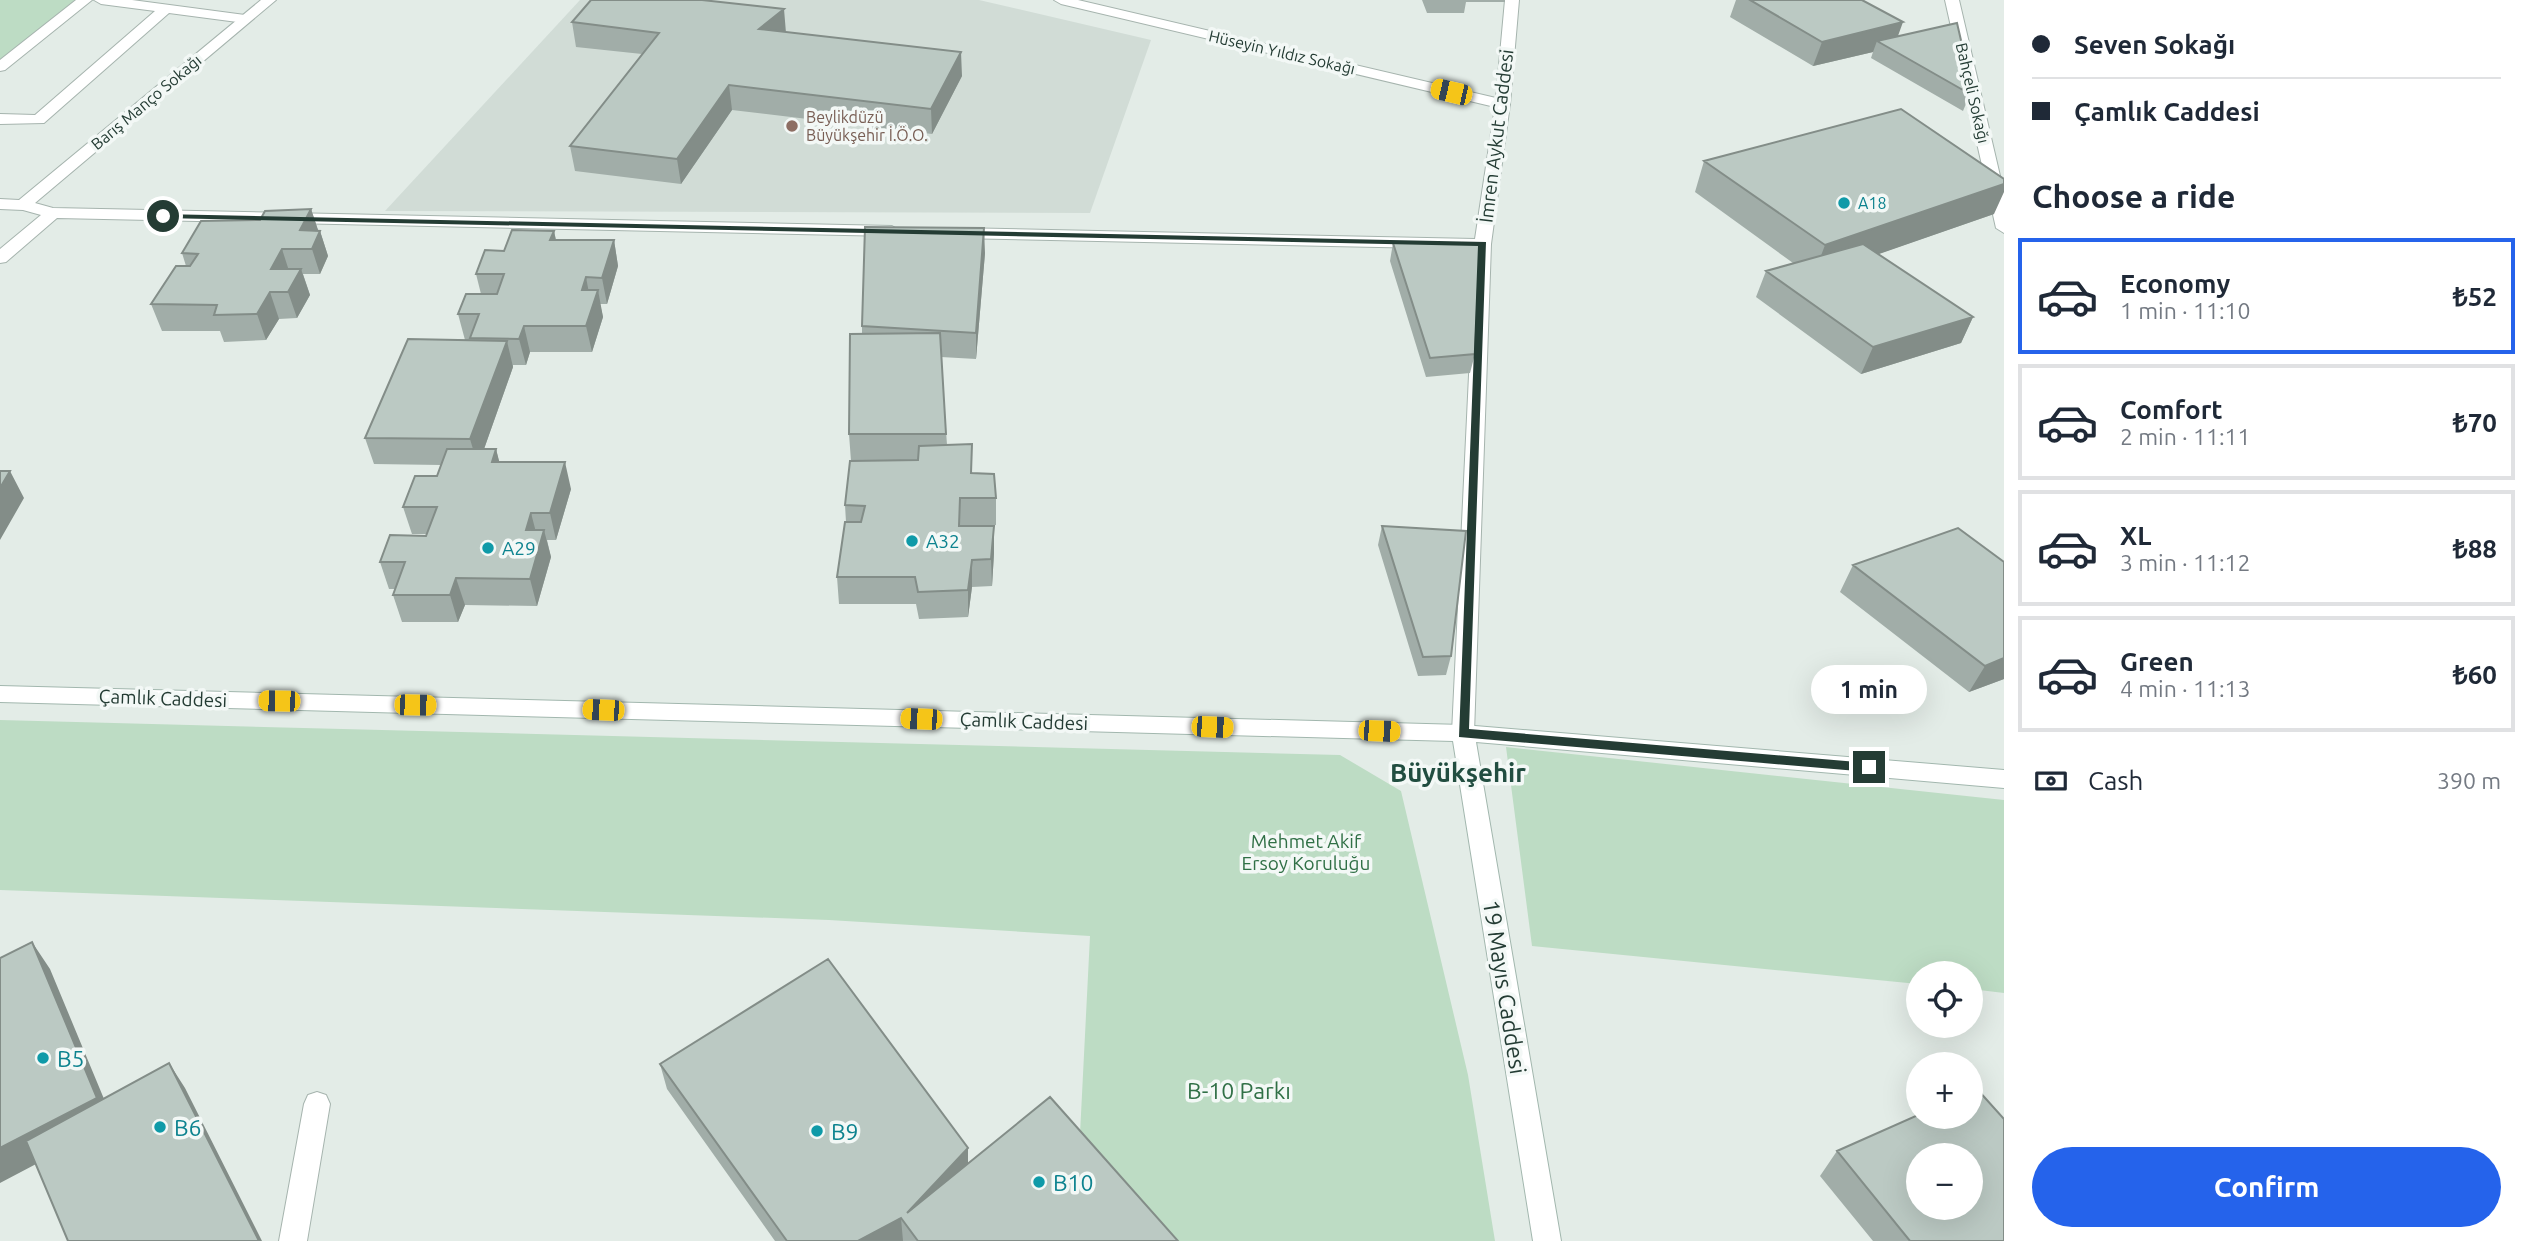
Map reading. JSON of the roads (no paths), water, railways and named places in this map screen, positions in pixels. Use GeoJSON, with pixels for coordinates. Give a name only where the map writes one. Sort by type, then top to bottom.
{"type":"FeatureCollection","features":[{"type":"Feature","properties":{"kind":"street"},"geometry":{"type":"LineString","coordinates":[[0,67],[85,0]]}},
{"type":"Feature","properties":{"kind":"street"},"geometry":{"type":"LineString","coordinates":[[101,0],[245,19]]}},
{"type":"Feature","properties":{"kind":"street","name":"Barış Manço Sokağı"},"geometry":{"type":"LineString","coordinates":[[23,205],[269,0]]}},
{"type":"Feature","properties":{"kind":"street","name":"Hüseyin Yıldız Sokağı"},"geometry":{"type":"LineString","coordinates":[[1061,0],[1503,104]]}},
{"type":"Feature","properties":{"kind":"street","name":"İmren Aykut Caddesi"},"geometry":{"type":"LineString","coordinates":[[1463,733],[1483,244],[1503,104],[1511,0]]}},
{"type":"Feature","properties":{"kind":"street","name":"Bahçeli Sokağı"},"geometry":{"type":"LineString","coordinates":[[1952,0],[2004,228]]}},
{"type":"Feature","properties":{"kind":"street"},"geometry":{"type":"LineString","coordinates":[[0,119],[39,120],[166,9]]}},
{"type":"Feature","properties":{"kind":"street"},"geometry":{"type":"LineString","coordinates":[[0,204],[23,205],[53,213],[912,232]]}},
{"type":"Feature","properties":{"kind":"street"},"geometry":{"type":"LineString","coordinates":[[0,258],[53,213]]}},
{"type":"Feature","properties":{"kind":"street"},"geometry":{"type":"LineString","coordinates":[[940,232],[1483,244]]}},
{"type":"Feature","properties":{"kind":"street","name":"Çamlık Caddesi"},"geometry":{"type":"LineString","coordinates":[[0,694],[1463,733],[2004,779]]}},
{"type":"Feature","properties":{"kind":"street","name":"19 Mayıs Caddesi"},"geometry":{"type":"LineString","coordinates":[[1463,733],[1547,1241]]}},
{"type":"Feature","properties":{"kind":"street"},"geometry":{"type":"LineString","coordinates":[[293,1241],[317,1104]]}},
{"type":"Feature","properties":{"kind":"place","name":"Beylikdüzü Büyükşehir İ.Ö.O."},"geometry":{"type":"Point","coordinates":[792,126]}},
{"type":"Feature","properties":{"kind":"place","name":"A18"},"geometry":{"type":"Point","coordinates":[1844,203]}},
{"type":"Feature","properties":{"kind":"place","name":"A32"},"geometry":{"type":"Point","coordinates":[912,541]}},
{"type":"Feature","properties":{"kind":"place","name":"A29"},"geometry":{"type":"Point","coordinates":[488,548]}},
{"type":"Feature","properties":{"kind":"place","name":"B5"},"geometry":{"type":"Point","coordinates":[43,1058]}},
{"type":"Feature","properties":{"kind":"place","name":"B6"},"geometry":{"type":"Point","coordinates":[160,1127]}},
{"type":"Feature","properties":{"kind":"place","name":"B9"},"geometry":{"type":"Point","coordinates":[817,1131]}},
{"type":"Feature","properties":{"kind":"place","name":"B10"},"geometry":{"type":"Point","coordinates":[1039,1182]}},
{"type":"Feature","properties":{"kind":"district","name":"Büyükşehir"},"geometry":{"type":"Point","coordinates":[1458,772]}},
{"type":"Feature","properties":{"kind":"park label","name":"Mehmet Akif Ersoy Koruluğu"},"geometry":{"type":"Point","coordinates":[1306,852]}},
{"type":"Feature","properties":{"kind":"park label","name":"B-10 Parkı"},"geometry":{"type":"Point","coordinates":[1239,1090]}}]}
